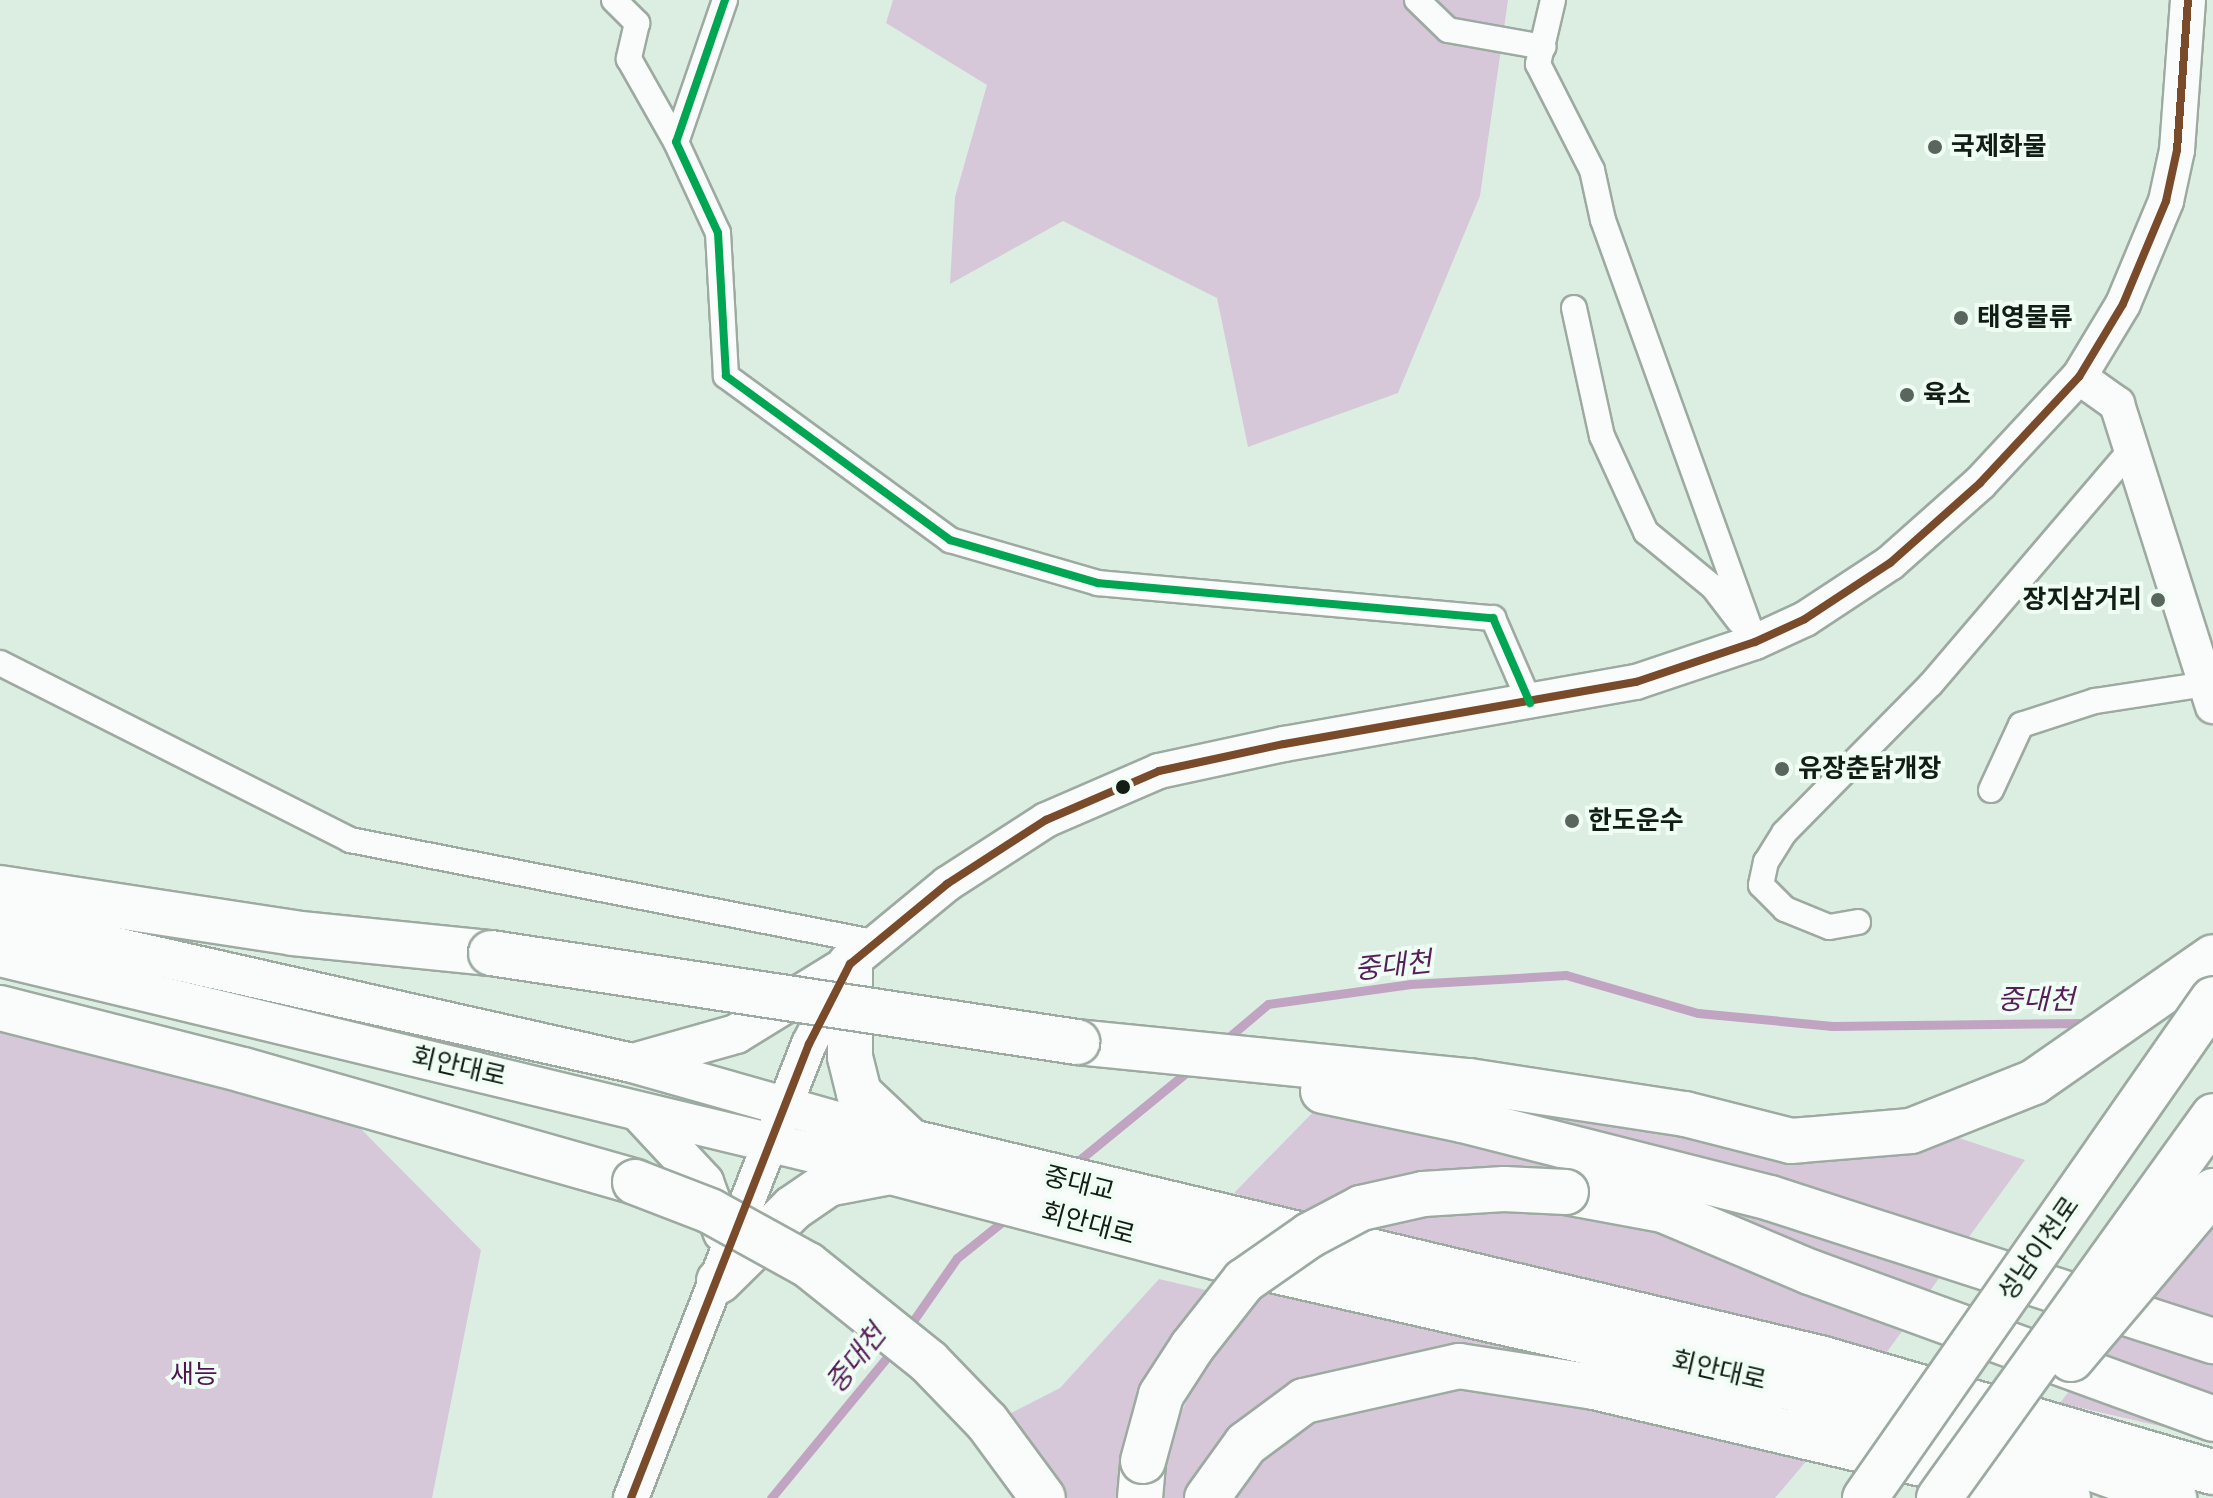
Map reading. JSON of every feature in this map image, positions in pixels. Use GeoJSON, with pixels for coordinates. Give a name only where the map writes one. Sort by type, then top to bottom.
{"type":"FeatureCollection","features":[{"type":"Feature","properties":{"kind":"highway"},"geometry":{"type":"LineString","coordinates":[[0,888],[293,933],[491,953],[1466,1100],[1685,1114],[1791,1141],[1911,1131],[2034,1082],[2213,957]]}},
{"type":"Feature","properties":{"kind":"highway"},"geometry":{"type":"LineString","coordinates":[[723,1263],[828,1184],[901,1157],[859,1093],[850,1057],[861,953]]}},
{"type":"Feature","properties":{"kind":"highway","name":"성남이천로"},"geometry":{"type":"LineString","coordinates":[[1868,1491],[2213,999]]}},
{"type":"Feature","properties":{"kind":"highway"},"geometry":{"type":"LineString","coordinates":[[0,1008],[243,1070],[635,1182],[710,1211],[808,1265],[929,1362],[987,1422],[1043,1498]]}},
{"type":"Feature","properties":{"kind":"highway"},"geometry":{"type":"LineString","coordinates":[[1466,1100],[2213,1341]]}},
{"type":"Feature","properties":{"kind":"highway"},"geometry":{"type":"LineString","coordinates":[[1939,1498],[2213,1116]]}},
{"type":"Feature","properties":{"kind":"highway","name":"중대교"},"geometry":{"type":"LineString","coordinates":[[901,1157],[1247,1225]]}},
{"type":"Feature","properties":{"kind":"highway","name":"회안대로"},"geometry":{"type":"LineString","coordinates":[[901,1157],[1219,1258],[1783,1386],[2082,1465],[2174,1498]]}},
{"type":"Feature","properties":{"kind":"highway"},"geometry":{"type":"LineString","coordinates":[[1953,1498],[2213,1191]]}},
{"type":"Feature","properties":{"kind":"highway"},"geometry":{"type":"LineString","coordinates":[[1142,1480],[1161,1395],[1192,1347],[1244,1281],[1310,1235],[1361,1208],[1423,1194],[1566,1192],[1663,1210],[1810,1272],[2213,1419]]}},
{"type":"Feature","properties":{"kind":"highway","name":"회안대로"},"geometry":{"type":"LineString","coordinates":[[1247,1225],[1820,1358],[2213,1472]]}},
{"type":"Feature","properties":{"kind":"highway"},"geometry":{"type":"LineString","coordinates":[[1207,1498],[1246,1444],[1304,1401],[1459,1366],[1594,1387],[2068,1498]]}},
{"type":"Feature","properties":{"kind":"main road","name":"회안대로"},"geometry":{"type":"LineString","coordinates":[[0,921],[632,1063],[784,1109],[901,1157]]}},
{"type":"Feature","properties":{"kind":"main road"},"geometry":{"type":"LineString","coordinates":[[632,1063],[736,1034],[861,953]]}},
{"type":"Feature","properties":{"kind":"main road","name":"회안대로"},"geometry":{"type":"LineString","coordinates":[[0,957],[769,1144],[901,1157]]}},
{"type":"Feature","properties":{"kind":"main road"},"geometry":{"type":"LineString","coordinates":[[637,1110],[704,1182],[723,1263]]}},
{"type":"Feature","properties":{"kind":"street"},"geometry":{"type":"LineString","coordinates":[[614,0],[637,23],[629,59],[676,142],[718,233],[726,376],[950,540],[1098,583],[1493,618],[1530,703]]}},
{"type":"Feature","properties":{"kind":"street"},"geometry":{"type":"LineString","coordinates":[[676,142],[725,0]]}},
{"type":"Feature","properties":{"kind":"street"},"geometry":{"type":"LineString","coordinates":[[1417,0],[1448,30],[1543,47]]}},
{"type":"Feature","properties":{"kind":"street"},"geometry":{"type":"LineString","coordinates":[[1553,0],[1538,64],[1592,170],[1603,220],[1755,642]]}},
{"type":"Feature","properties":{"kind":"street"},"geometry":{"type":"LineString","coordinates":[[631,1498],[809,1044],[861,953],[947,884],[1046,820],[1159,771],[1284,744],[1636,682],[1755,642],[1848,592],[1931,530],[2079,377],[2123,304],[2166,201],[2177,150],[2188,0]]}},
{"type":"Feature","properties":{"kind":"street"},"geometry":{"type":"LineString","coordinates":[[1574,308],[1602,436],[1646,532],[1713,587],[1755,642]]}},
{"type":"Feature","properties":{"kind":"street"},"geometry":{"type":"LineString","coordinates":[[1991,790],[2021,725],[2095,701],[2209,695],[2117,404],[2079,377]]}},
{"type":"Feature","properties":{"kind":"street"},"geometry":{"type":"LineString","coordinates":[[1858,922],[1829,927],[1785,909],[1761,885],[1766,862],[1784,833],[1931,684],[2132,449]]}},
{"type":"Feature","properties":{"kind":"street"},"geometry":{"type":"LineString","coordinates":[[0,663],[350,840],[861,953]]}},
{"type":"Feature","properties":{"kind":"green space"},"geometry":{"type":"Polygon","coordinates":[[[893,0],[1508,0],[1480,196],[1398,393],[1248,447],[1217,298],[1063,221],[950,284],[955,197],[987,85],[886,23],[893,0]]]}},
{"type":"Feature","properties":{"kind":"green space","name":"새능"},"geometry":{"type":"Polygon","coordinates":[[[0,1024],[349,1117],[481,1250],[432,1498],[0,1498],[0,1024]]]}},
{"type":"Feature","properties":{"kind":"green space"},"geometry":{"type":"Polygon","coordinates":[[[1319,1106],[1949,1264],[1925,1298],[1512,1170],[1397,1176],[1339,1195],[1306,1215],[1234,1193],[1319,1106]]]}},
{"type":"Feature","properties":{"kind":"green space"},"geometry":{"type":"Polygon","coordinates":[[[1520,1108],[1926,1127],[2025,1160],[1963,1245],[1506,1112],[1520,1108]]]}},
{"type":"Feature","properties":{"kind":"green space"},"geometry":{"type":"Polygon","coordinates":[[[1441,1208],[1594,1209],[1911,1319],[1884,1356],[1375,1227],[1441,1208]]]}},
{"type":"Feature","properties":{"kind":"green space"},"geometry":{"type":"Polygon","coordinates":[[[2213,1210],[2213,1325],[2137,1302],[2213,1210]]]}},
{"type":"Feature","properties":{"kind":"green space"},"geometry":{"type":"Polygon","coordinates":[[[1159,1279],[1210,1291],[1171,1337],[1139,1400],[1124,1498],[1068,1498],[1011,1413],[1060,1388],[1159,1279]]]}},
{"type":"Feature","properties":{"kind":"green space"},"geometry":{"type":"Polygon","coordinates":[[[1267,1290],[1427,1323],[1606,1373],[1394,1356],[1288,1389],[1192,1498],[1157,1498],[1167,1442],[1207,1359],[1267,1290]]]}},
{"type":"Feature","properties":{"kind":"green space"},"geometry":{"type":"Polygon","coordinates":[[[2118,1328],[2213,1363],[2213,1404],[2093,1361],[2118,1328]]]}},
{"type":"Feature","properties":{"kind":"green space"},"geometry":{"type":"Polygon","coordinates":[[[2076,1382],[2207,1437],[2060,1403],[2076,1382]]]}},
{"type":"Feature","properties":{"kind":"green space"},"geometry":{"type":"Polygon","coordinates":[[[1440,1387],[1533,1390],[1814,1452],[1775,1498],[1225,1498],[1250,1456],[1301,1424],[1440,1387]]]}},
{"type":"Feature","properties":{"kind":"waterway","name":"중대천"},"geometry":{"type":"LineString","coordinates":[[1223,1042],[1268,1004],[1411,984],[1566,975],[1698,1013],[1832,1026],[2086,1023]]}},
{"type":"Feature","properties":{"kind":"waterway","name":"중대천"},"geometry":{"type":"LineString","coordinates":[[1072,1166],[1193,1067]]}},
{"type":"Feature","properties":{"kind":"waterway","name":"중대천"},"geometry":{"type":"LineString","coordinates":[[906,1331],[957,1258],[1007,1218]]}},
{"type":"Feature","properties":{"kind":"waterway","name":"중대천"},"geometry":{"type":"LineString","coordinates":[[771,1498],[893,1350]]}},
{"type":"Feature","properties":{"kind":"transit line"},"geometry":{"type":"LineString","coordinates":[[725,0],[676,142],[718,233],[726,376],[950,540],[1098,583],[1493,618],[1530,703]]}},
{"type":"Feature","properties":{"kind":"transit line"},"geometry":{"type":"LineString","coordinates":[[631,1498],[809,1044],[850,964],[947,884],[1046,820],[1159,771],[1284,744],[1636,682],[1755,642],[1805,619],[1890,563],[1980,483],[2079,377],[2123,304],[2166,201],[2177,150],[2188,0]]}},
{"type":"Feature","properties":{"kind":"place","name":"국제화물"},"geometry":{"type":"Point","coordinates":[1935,147]}},
{"type":"Feature","properties":{"kind":"place","name":"태영물류"},"geometry":{"type":"Point","coordinates":[1961,318]}},
{"type":"Feature","properties":{"kind":"place","name":"육소"},"geometry":{"type":"Point","coordinates":[1907,395]}},
{"type":"Feature","properties":{"kind":"place","name":"장지삼거리"},"geometry":{"type":"Point","coordinates":[2158,600]}},
{"type":"Feature","properties":{"kind":"place","name":"유장춘닭개장"},"geometry":{"type":"Point","coordinates":[1782,769]}},
{"type":"Feature","properties":{"kind":"place","name":"한도운수"},"geometry":{"type":"Point","coordinates":[1572,821]}}]}
